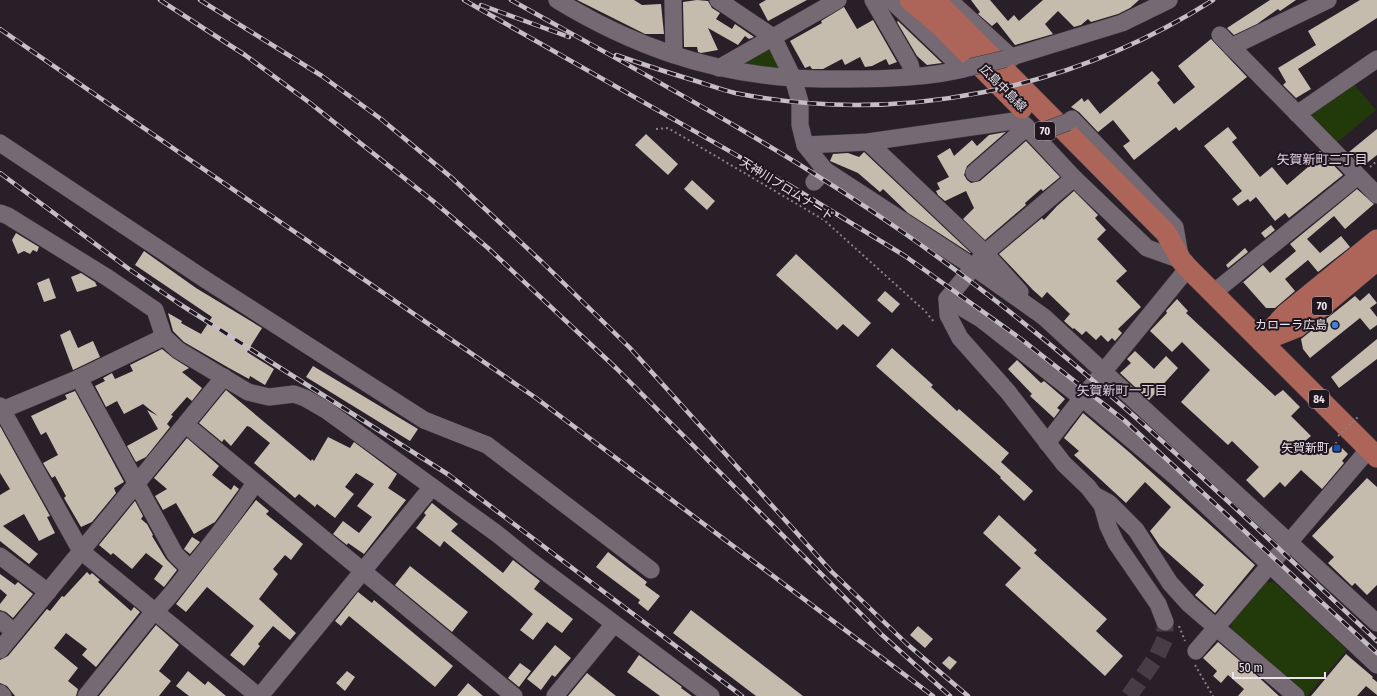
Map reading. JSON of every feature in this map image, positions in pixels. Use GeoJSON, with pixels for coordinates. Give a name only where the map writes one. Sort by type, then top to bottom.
{"type":"FeatureCollection","features":[{"type":"Feature","properties":{"kind":"main road","name":"広島中島線"},"geometry":{"type":"LineString","coordinates":[[910,0],[942,27],[1154,241],[1185,264],[1262,341]]}},
{"type":"Feature","properties":{"kind":"main road","name":"広島中島線"},"geometry":{"type":"LineString","coordinates":[[935,0],[1166,233],[1185,264]]}},
{"type":"Feature","properties":{"kind":"main road","name":"70"},"geometry":{"type":"LineString","coordinates":[[1262,341],[1286,314],[1377,240]]}},
{"type":"Feature","properties":{"kind":"main road","name":"70"},"geometry":{"type":"LineString","coordinates":[[1262,341],[1297,327],[1377,260]]}},
{"type":"Feature","properties":{"kind":"main road","name":"84"},"geometry":{"type":"LineString","coordinates":[[1262,341],[1373,453]]}},
{"type":"Feature","properties":{"kind":"street"},"geometry":{"type":"LineString","coordinates":[[557,0],[593,22],[637,42],[674,55],[719,68],[793,78],[866,79],[913,76],[967,68],[1009,58],[1122,23],[1169,0]]}},
{"type":"Feature","properties":{"kind":"street"},"geometry":{"type":"LineString","coordinates":[[673,0],[674,55]]}},
{"type":"Feature","properties":{"kind":"street"},"geometry":{"type":"LineString","coordinates":[[718,0],[773,37],[793,78],[800,102],[800,125],[805,145],[819,176],[972,266],[1044,317]]}},
{"type":"Feature","properties":{"kind":"street"},"geometry":{"type":"LineString","coordinates":[[719,68],[838,0]]}},
{"type":"Feature","properties":{"kind":"street"},"geometry":{"type":"LineString","coordinates":[[873,0],[910,64],[913,76]]}},
{"type":"Feature","properties":{"kind":"street"},"geometry":{"type":"LineString","coordinates":[[891,0],[967,68]]}},
{"type":"Feature","properties":{"kind":"street"},"geometry":{"type":"LineString","coordinates":[[950,0],[1009,58]]}},
{"type":"Feature","properties":{"kind":"street"},"geometry":{"type":"LineString","coordinates":[[1328,0],[1225,41],[1377,195]]}},
{"type":"Feature","properties":{"kind":"street"},"geometry":{"type":"LineString","coordinates":[[1297,114],[1377,59]]}},
{"type":"Feature","properties":{"kind":"street"},"geometry":{"type":"LineString","coordinates":[[805,145],[868,142],[1020,120],[1033,132],[1074,178],[1147,248],[1185,264]]}},
{"type":"Feature","properties":{"kind":"street"},"geometry":{"type":"LineString","coordinates":[[974,173],[1033,132],[1070,121],[1175,227],[1185,264]]}},
{"type":"Feature","properties":{"kind":"street"},"geometry":{"type":"LineString","coordinates":[[0,142],[206,280],[424,420],[487,445],[651,570]]}},
{"type":"Feature","properties":{"kind":"street"},"geometry":{"type":"LineString","coordinates":[[868,142],[985,253],[1044,317],[1377,623]]}},
{"type":"Feature","properties":{"kind":"street"},"geometry":{"type":"LineString","coordinates":[[1213,293],[1358,176]]}},
{"type":"Feature","properties":{"kind":"street"},"geometry":{"type":"LineString","coordinates":[[1074,178],[985,253],[972,266],[947,299],[948,315],[955,332],[1008,392],[1064,464],[1102,505],[1108,526],[1116,543],[1158,604],[1165,622]]}},
{"type":"Feature","properties":{"kind":"street"},"geometry":{"type":"LineString","coordinates":[[0,213],[8,216],[108,278],[155,310],[164,337],[178,350],[248,392],[269,397],[294,394],[305,398],[326,410],[496,533],[532,562],[710,696]]}},
{"type":"Feature","properties":{"kind":"street"},"geometry":{"type":"LineString","coordinates":[[1048,443],[1185,264]]}},
{"type":"Feature","properties":{"kind":"street"},"geometry":{"type":"LineString","coordinates":[[947,299],[981,319],[1082,398],[1176,477],[1377,665]]}},
{"type":"Feature","properties":{"kind":"street"},"geometry":{"type":"LineString","coordinates":[[164,337],[79,378],[1,409],[81,551],[259,696],[432,487]]}},
{"type":"Feature","properties":{"kind":"street"},"geometry":{"type":"LineString","coordinates":[[0,650],[224,377]]}},
{"type":"Feature","properties":{"kind":"street"},"geometry":{"type":"LineString","coordinates":[[79,378],[175,554],[190,570]]}},
{"type":"Feature","properties":{"kind":"street"},"geometry":{"type":"LineString","coordinates":[[186,425],[362,572],[514,696]]}},
{"type":"Feature","properties":{"kind":"street"},"geometry":{"type":"LineString","coordinates":[[1196,651],[1269,564],[1373,453]]}},
{"type":"Feature","properties":{"kind":"street"},"geometry":{"type":"LineString","coordinates":[[86,696],[190,570],[237,510],[255,483]]}},
{"type":"Feature","properties":{"kind":"street"},"geometry":{"type":"LineString","coordinates":[[1094,495],[1110,503],[1136,530],[1170,583],[1189,604],[1296,696]]}},
{"type":"Feature","properties":{"kind":"street"},"geometry":{"type":"LineString","coordinates":[[0,556],[48,592]]}},
{"type":"Feature","properties":{"kind":"street"},"geometry":{"type":"LineString","coordinates":[[0,620],[14,632]]}},
{"type":"Feature","properties":{"kind":"street"},"geometry":{"type":"LineString","coordinates":[[555,696],[614,624]]}},
{"type":"Feature","properties":{"kind":"street"},"geometry":{"type":"LineString","coordinates":[[0,693],[4,696]]}},
{"type":"Feature","properties":{"kind":"path","name":"天神川プロムナード"},"geometry":{"type":"LineString","coordinates":[[656,130],[668,128],[824,220],[924,311],[938,326]]}},
{"type":"Feature","properties":{"kind":"path"},"geometry":{"type":"LineString","coordinates":[[1338,436],[1358,417]]}},
{"type":"Feature","properties":{"kind":"green space"},"geometry":{"type":"Polygon","coordinates":[[[766,48],[772,50],[779,67],[777,70],[746,65],[745,60],[766,48]]]}},
{"type":"Feature","properties":{"kind":"green space"},"geometry":{"type":"Polygon","coordinates":[[[1352,82],[1376,110],[1335,144],[1305,114],[1352,82]]]}},
{"type":"Feature","properties":{"kind":"green space"},"geometry":{"type":"Polygon","coordinates":[[[1266,582],[1274,582],[1347,650],[1307,696],[1305,696],[1232,632],[1231,623],[1266,582]]]}},
{"type":"Feature","properties":{"kind":"building"},"geometry":{"type":"Polygon","coordinates":[[[577,0],[634,0],[642,5],[661,4],[664,34],[645,34],[577,0]]]}},
{"type":"Feature","properties":{"kind":"building"},"geometry":{"type":"Polygon","coordinates":[[[697,0],[708,1],[712,8],[720,13],[716,19],[732,29],[735,24],[754,37],[749,39],[745,36],[738,45],[708,28],[718,50],[701,53],[698,52],[697,47],[684,47],[683,2],[697,0]]]}},
{"type":"Feature","properties":{"kind":"building"},"geometry":{"type":"Polygon","coordinates":[[[766,0],[807,0],[768,21],[759,4],[766,0]]]}},
{"type":"Feature","properties":{"kind":"building"},"geometry":{"type":"Polygon","coordinates":[[[971,0],[990,0],[1008,21],[1014,15],[1019,21],[1043,0],[1139,0],[1130,8],[1118,14],[1091,22],[1088,19],[1081,25],[1074,27],[1058,11],[1045,24],[1053,34],[1015,45],[997,22],[992,26],[978,14],[980,12],[971,0]]]}},
{"type":"Feature","properties":{"kind":"building"},"geometry":{"type":"Polygon","coordinates":[[[1270,0],[1296,0],[1280,11],[1278,9],[1257,24],[1234,35],[1227,28],[1270,0]]]}},
{"type":"Feature","properties":{"kind":"building"},"geometry":{"type":"Polygon","coordinates":[[[1360,0],[1377,0],[1377,18],[1298,69],[1311,89],[1296,98],[1283,85],[1286,82],[1278,68],[1316,45],[1308,31],[1360,0]]]}},
{"type":"Feature","properties":{"kind":"building"},"geometry":{"type":"Polygon","coordinates":[[[844,7],[857,29],[873,20],[897,62],[889,65],[886,59],[872,66],[865,67],[860,57],[845,65],[842,59],[823,69],[812,69],[810,66],[805,68],[790,41],[822,23],[821,21],[844,7]]]}},
{"type":"Feature","properties":{"kind":"building"},"geometry":{"type":"Polygon","coordinates":[[[898,21],[942,63],[927,65],[917,56],[897,22],[898,21]]]}},
{"type":"Feature","properties":{"kind":"building"},"geometry":{"type":"Polygon","coordinates":[[[1211,39],[1247,77],[1179,131],[1176,127],[1134,160],[1123,146],[1130,141],[1113,120],[1098,132],[1079,112],[1071,107],[1082,98],[1084,102],[1088,99],[1100,114],[1152,71],[1160,80],[1157,83],[1174,104],[1195,87],[1178,66],[1211,39]]]}},
{"type":"Feature","properties":{"kind":"building"},"geometry":{"type":"Polygon","coordinates":[[[1228,127],[1237,138],[1232,142],[1260,177],[1272,167],[1287,185],[1308,167],[1302,160],[1311,152],[1315,156],[1320,151],[1343,175],[1289,218],[1285,213],[1275,221],[1256,197],[1250,202],[1248,199],[1238,206],[1232,199],[1242,191],[1204,146],[1228,127]]]}},
{"type":"Feature","properties":{"kind":"building"},"geometry":{"type":"Polygon","coordinates":[[[1377,129],[1377,155],[1363,166],[1349,152],[1377,129]]]}},
{"type":"Feature","properties":{"kind":"building"},"geometry":{"type":"Polygon","coordinates":[[[1006,132],[967,166],[964,175],[967,180],[971,183],[980,181],[1026,141],[1060,177],[1043,191],[1041,189],[1025,203],[1026,205],[985,240],[963,219],[974,208],[966,191],[945,201],[938,195],[936,191],[940,189],[937,183],[949,177],[937,156],[950,148],[954,156],[972,140],[977,146],[989,135],[1006,132]]]}},
{"type":"Feature","properties":{"kind":"building"},"geometry":{"type":"Polygon","coordinates":[[[646,134],[678,164],[668,175],[635,145],[646,134]]]}},
{"type":"Feature","properties":{"kind":"building"},"geometry":{"type":"Polygon","coordinates":[[[864,152],[971,253],[908,213],[883,189],[880,192],[858,173],[830,161],[833,154],[848,153],[859,157],[864,152]]]}},
{"type":"Feature","properties":{"kind":"building"},"geometry":{"type":"Polygon","coordinates":[[[692,180],[715,201],[707,210],[684,189],[692,180]]]}},
{"type":"Feature","properties":{"kind":"building"},"geometry":{"type":"Polygon","coordinates":[[[1357,189],[1374,204],[1345,229],[1334,216],[1307,239],[1320,253],[1341,236],[1350,247],[1318,272],[1308,260],[1285,279],[1295,291],[1275,308],[1266,308],[1243,282],[1263,265],[1270,273],[1296,251],[1290,244],[1357,189]]]}},
{"type":"Feature","properties":{"kind":"building"},"geometry":{"type":"Polygon","coordinates":[[[1074,191],[1098,215],[1095,218],[1106,230],[1097,239],[1127,271],[1116,281],[1141,307],[1118,329],[1122,333],[1115,341],[1112,338],[1108,342],[1101,335],[1096,340],[1086,331],[1082,335],[1074,328],[1073,329],[1064,321],[1070,314],[1047,292],[1042,298],[999,254],[1042,218],[1044,220],[1074,191]]]}},
{"type":"Feature","properties":{"kind":"building"},"geometry":{"type":"Polygon","coordinates":[[[1271,225],[1275,230],[1265,238],[1261,233],[1271,225]]]}},
{"type":"Feature","properties":{"kind":"building"},"geometry":{"type":"Polygon","coordinates":[[[16,233],[39,247],[37,252],[33,250],[30,254],[24,251],[18,254],[12,240],[16,233]]]}},
{"type":"Feature","properties":{"kind":"building"},"geometry":{"type":"Polygon","coordinates":[[[1245,248],[1248,252],[1228,268],[1226,265],[1245,248]]]}},
{"type":"Feature","properties":{"kind":"building"},"geometry":{"type":"Polygon","coordinates":[[[144,251],[196,288],[262,328],[247,352],[274,369],[265,385],[250,376],[249,379],[184,342],[173,331],[168,313],[182,321],[181,323],[201,334],[212,317],[135,265],[144,251]]]}},
{"type":"Feature","properties":{"kind":"building"},"geometry":{"type":"Polygon","coordinates":[[[796,254],[871,323],[858,337],[843,324],[837,330],[776,275],[796,254]]]}},
{"type":"Feature","properties":{"kind":"building"},"geometry":{"type":"Polygon","coordinates":[[[81,273],[95,282],[97,286],[77,292],[71,277],[81,273]]]}},
{"type":"Feature","properties":{"kind":"building"},"geometry":{"type":"Polygon","coordinates":[[[49,278],[56,298],[44,302],[37,283],[49,278]]]}},
{"type":"Feature","properties":{"kind":"building"},"geometry":{"type":"Polygon","coordinates":[[[885,291],[900,304],[892,313],[877,300],[885,291]]]}},
{"type":"Feature","properties":{"kind":"building"},"geometry":{"type":"Polygon","coordinates":[[[1369,293],[1377,303],[1370,308],[1377,317],[1377,325],[1370,330],[1360,318],[1310,358],[1303,349],[1301,339],[1355,296],[1360,301],[1369,293]]]}},
{"type":"Feature","properties":{"kind":"building"},"geometry":{"type":"Polygon","coordinates":[[[1177,299],[1188,311],[1186,313],[1275,396],[1283,390],[1300,407],[1291,416],[1311,436],[1305,441],[1319,455],[1321,453],[1323,455],[1336,442],[1348,454],[1342,461],[1344,463],[1322,489],[1301,470],[1285,487],[1280,482],[1264,498],[1246,480],[1259,467],[1232,441],[1228,445],[1181,402],[1210,370],[1182,342],[1172,352],[1150,331],[1167,313],[1166,311],[1177,299]]]}},
{"type":"Feature","properties":{"kind":"building"},"geometry":{"type":"Polygon","coordinates":[[[70,330],[78,348],[93,341],[100,357],[73,370],[60,335],[70,330]]]}},
{"type":"Feature","properties":{"kind":"building"},"geometry":{"type":"Polygon","coordinates":[[[1377,339],[1377,359],[1339,388],[1331,377],[1377,339]]]}},
{"type":"Feature","properties":{"kind":"building"},"geometry":{"type":"Polygon","coordinates":[[[892,348],[933,385],[931,387],[957,411],[959,409],[1009,453],[1001,462],[1033,491],[1024,501],[1000,478],[1001,477],[876,366],[892,348]]]}},
{"type":"Feature","properties":{"kind":"building"},"geometry":{"type":"Polygon","coordinates":[[[162,349],[189,368],[182,372],[202,388],[192,401],[187,397],[171,415],[173,416],[167,424],[170,427],[146,457],[136,462],[127,446],[158,429],[147,410],[158,416],[143,404],[124,414],[117,401],[106,407],[95,386],[105,381],[103,378],[112,373],[115,379],[133,371],[130,365],[162,349]]]}},
{"type":"Feature","properties":{"kind":"building"},"geometry":{"type":"Polygon","coordinates":[[[1135,351],[1154,369],[1166,356],[1178,368],[1149,400],[1120,373],[1131,363],[1127,359],[1135,351]]]}},
{"type":"Feature","properties":{"kind":"building"},"geometry":{"type":"Polygon","coordinates":[[[1017,360],[1041,383],[1044,381],[1065,399],[1057,408],[1060,410],[1054,418],[1030,396],[1032,394],[1008,369],[1017,360]]]}},
{"type":"Feature","properties":{"kind":"building"},"geometry":{"type":"Polygon","coordinates":[[[313,366],[418,429],[410,441],[306,377],[313,366]]]}},
{"type":"Feature","properties":{"kind":"building"},"geometry":{"type":"Polygon","coordinates":[[[226,390],[311,461],[312,459],[314,461],[328,437],[350,448],[354,442],[397,474],[388,488],[406,500],[364,554],[348,543],[347,545],[333,534],[343,521],[359,533],[372,517],[357,506],[374,484],[356,473],[345,487],[354,494],[335,518],[317,504],[315,507],[299,494],[295,498],[254,463],[270,443],[250,427],[247,426],[231,446],[224,439],[222,442],[199,423],[226,390]]]}},
{"type":"Feature","properties":{"kind":"building"},"geometry":{"type":"Polygon","coordinates":[[[75,391],[124,482],[114,488],[116,493],[92,522],[81,527],[64,498],[66,496],[55,476],[52,478],[43,463],[58,455],[46,432],[41,435],[31,416],[67,399],[65,395],[75,391]]]}},
{"type":"Feature","properties":{"kind":"building"},"geometry":{"type":"Polygon","coordinates":[[[1083,413],[1129,452],[1255,565],[1215,613],[1195,595],[1204,585],[1160,546],[1150,531],[1171,507],[1145,482],[1126,503],[1074,455],[1079,451],[1064,438],[1083,413]]]}},
{"type":"Feature","properties":{"kind":"building"},"geometry":{"type":"Polygon","coordinates":[[[0,426],[50,516],[47,517],[55,533],[39,541],[24,514],[3,526],[38,554],[29,564],[0,541],[0,495],[10,489],[0,473],[0,426]]]}},
{"type":"Feature","properties":{"kind":"building"},"geometry":{"type":"Polygon","coordinates":[[[187,438],[219,466],[212,475],[231,490],[234,485],[239,489],[215,522],[194,534],[176,503],[163,510],[155,496],[167,489],[154,478],[187,438]]]}},
{"type":"Feature","properties":{"kind":"building"},"geometry":{"type":"Polygon","coordinates":[[[1367,478],[1377,487],[1377,585],[1367,595],[1355,583],[1352,586],[1328,563],[1334,557],[1312,536],[1367,478]]]}},
{"type":"Feature","properties":{"kind":"building"},"geometry":{"type":"Polygon","coordinates":[[[256,500],[269,511],[266,514],[303,544],[291,560],[285,555],[273,569],[278,574],[259,599],[296,633],[290,640],[273,626],[258,644],[260,646],[244,666],[230,655],[254,626],[207,587],[186,612],[176,604],[256,500]]]}},
{"type":"Feature","properties":{"kind":"building"},"geometry":{"type":"Polygon","coordinates":[[[135,501],[143,516],[141,519],[147,524],[153,535],[152,536],[166,559],[177,570],[164,587],[154,579],[163,566],[146,553],[132,569],[113,553],[111,555],[99,545],[135,501]]]}},
{"type":"Feature","properties":{"kind":"building"},"geometry":{"type":"Polygon","coordinates":[[[432,503],[458,524],[451,531],[503,573],[513,560],[540,581],[534,589],[573,619],[562,633],[547,622],[533,640],[520,630],[533,614],[444,541],[440,547],[416,528],[426,515],[424,513],[432,503]]]}},
{"type":"Feature","properties":{"kind":"building"},"geometry":{"type":"Polygon","coordinates":[[[999,515],[1037,550],[1034,553],[1107,619],[1096,631],[1123,656],[1105,676],[1005,585],[1021,568],[983,533],[999,515]]]}},
{"type":"Feature","properties":{"kind":"building"},"geometry":{"type":"Polygon","coordinates":[[[192,537],[200,542],[190,554],[184,549],[192,537]]]}},
{"type":"Feature","properties":{"kind":"building"},"geometry":{"type":"Polygon","coordinates":[[[608,552],[647,582],[645,585],[660,596],[648,611],[638,603],[640,600],[596,567],[608,552]]]}},
{"type":"Feature","properties":{"kind":"building"},"geometry":{"type":"Polygon","coordinates":[[[410,566],[468,612],[452,632],[395,585],[410,566]]]}},
{"type":"Feature","properties":{"kind":"building"},"geometry":{"type":"Polygon","coordinates":[[[87,572],[90,575],[92,573],[100,580],[98,582],[131,611],[134,607],[140,612],[96,667],[82,655],[87,649],[66,633],[54,648],[78,668],[68,681],[78,689],[76,696],[15,696],[7,686],[0,683],[0,660],[8,656],[47,609],[50,611],[62,596],[64,597],[87,572]]]}},
{"type":"Feature","properties":{"kind":"building"},"geometry":{"type":"Polygon","coordinates":[[[0,574],[15,585],[18,582],[33,594],[13,618],[6,612],[0,610],[0,604],[7,595],[0,589],[0,574]]]}},
{"type":"Feature","properties":{"kind":"building"},"geometry":{"type":"Polygon","coordinates":[[[358,592],[372,603],[374,600],[453,666],[435,687],[349,616],[341,626],[335,621],[358,592]]]}},
{"type":"Feature","properties":{"kind":"building"},"geometry":{"type":"Polygon","coordinates":[[[691,610],[803,696],[756,696],[673,633],[691,610]]]}},
{"type":"Feature","properties":{"kind":"building"},"geometry":{"type":"Polygon","coordinates":[[[156,625],[179,645],[159,671],[171,681],[159,696],[99,696],[156,625]]]}},
{"type":"Feature","properties":{"kind":"building"},"geometry":{"type":"Polygon","coordinates":[[[918,626],[933,639],[925,648],[910,635],[918,626]]]}},
{"type":"Feature","properties":{"kind":"building"},"geometry":{"type":"Polygon","coordinates":[[[1218,642],[1279,696],[1238,696],[1244,689],[1228,675],[1221,683],[1213,676],[1217,671],[1203,658],[1218,642]]]}},
{"type":"Feature","properties":{"kind":"building"},"geometry":{"type":"Polygon","coordinates":[[[555,645],[571,658],[555,677],[552,675],[541,690],[527,679],[555,645]]]}},
{"type":"Feature","properties":{"kind":"building"},"geometry":{"type":"Polygon","coordinates":[[[1346,654],[1377,682],[1377,695],[1366,686],[1357,696],[1311,696],[1346,654]]]}},
{"type":"Feature","properties":{"kind":"building"},"geometry":{"type":"Polygon","coordinates":[[[639,655],[692,696],[660,696],[627,672],[639,655]]]}},
{"type":"Feature","properties":{"kind":"building"},"geometry":{"type":"Polygon","coordinates":[[[949,656],[957,662],[950,670],[942,663],[949,656]]]}},
{"type":"Feature","properties":{"kind":"building"},"geometry":{"type":"Polygon","coordinates":[[[520,663],[531,671],[519,687],[508,678],[520,663]]]}},
{"type":"Feature","properties":{"kind":"building"},"geometry":{"type":"Polygon","coordinates":[[[188,671],[205,685],[208,681],[226,696],[189,696],[176,686],[188,671]]]}},
{"type":"Feature","properties":{"kind":"building"},"geometry":{"type":"Polygon","coordinates":[[[347,671],[355,677],[345,691],[336,683],[347,671]]]}},
{"type":"Feature","properties":{"kind":"building"},"geometry":{"type":"Polygon","coordinates":[[[587,673],[616,696],[568,696],[587,673]]]}},
{"type":"Feature","properties":{"kind":"building"},"geometry":{"type":"Polygon","coordinates":[[[468,683],[483,696],[457,696],[468,683]]]}},
{"type":"Feature","properties":{"kind":"tunnel"},"geometry":{"type":"LineString","coordinates":[[1129,696],[1157,656],[1165,639],[1165,622]]}},
{"type":"Feature","properties":{"kind":"railway"},"geometry":{"type":"LineString","coordinates":[[160,0],[245,55],[310,103],[433,201],[488,248],[616,368],[881,634],[950,696]]}},
{"type":"Feature","properties":{"kind":"railway"},"geometry":{"type":"LineString","coordinates":[[200,0],[322,76],[381,119],[452,178],[542,262],[630,348],[832,572],[907,644],[968,696]]}},
{"type":"Feature","properties":{"kind":"railway"},"geometry":{"type":"LineString","coordinates":[[464,0],[789,185],[905,256],[1021,339],[1124,420],[1377,653]]}},
{"type":"Feature","properties":{"kind":"railway"},"geometry":{"type":"LineString","coordinates":[[511,0],[661,83],[809,170],[904,233],[967,279],[1029,327],[1148,428],[1206,480],[1377,641]]}},
{"type":"Feature","properties":{"kind":"railway"},"geometry":{"type":"LineString","coordinates":[[616,55],[735,93],[797,102],[859,105],[921,102],[983,92],[1043,77],[1102,57],[1159,31],[1213,0]]}},
{"type":"Feature","properties":{"kind":"railway"},"geometry":{"type":"LineString","coordinates":[[481,5],[569,37]]}},
{"type":"Feature","properties":{"kind":"railway"},"geometry":{"type":"LineString","coordinates":[[0,29],[536,398],[933,696]]}},
{"type":"Feature","properties":{"kind":"railway"},"geometry":{"type":"LineString","coordinates":[[0,173],[129,269],[178,303],[449,475],[742,696]]}},
{"type":"Feature","properties":{"kind":"place","name":"カローラ広島"},"geometry":{"type":"Point","coordinates":[1335,325]}},
{"type":"Feature","properties":{"kind":"place","name":"矢賀新町"},"geometry":{"type":"Point","coordinates":[1337,448]}},
{"type":"Feature","properties":{"kind":"district","name":"矢賀新町二丁目"},"geometry":{"type":"Point","coordinates":[1322,159]}},
{"type":"Feature","properties":{"kind":"district","name":"矢賀新町一丁目"},"geometry":{"type":"Point","coordinates":[1122,390]}}]}
